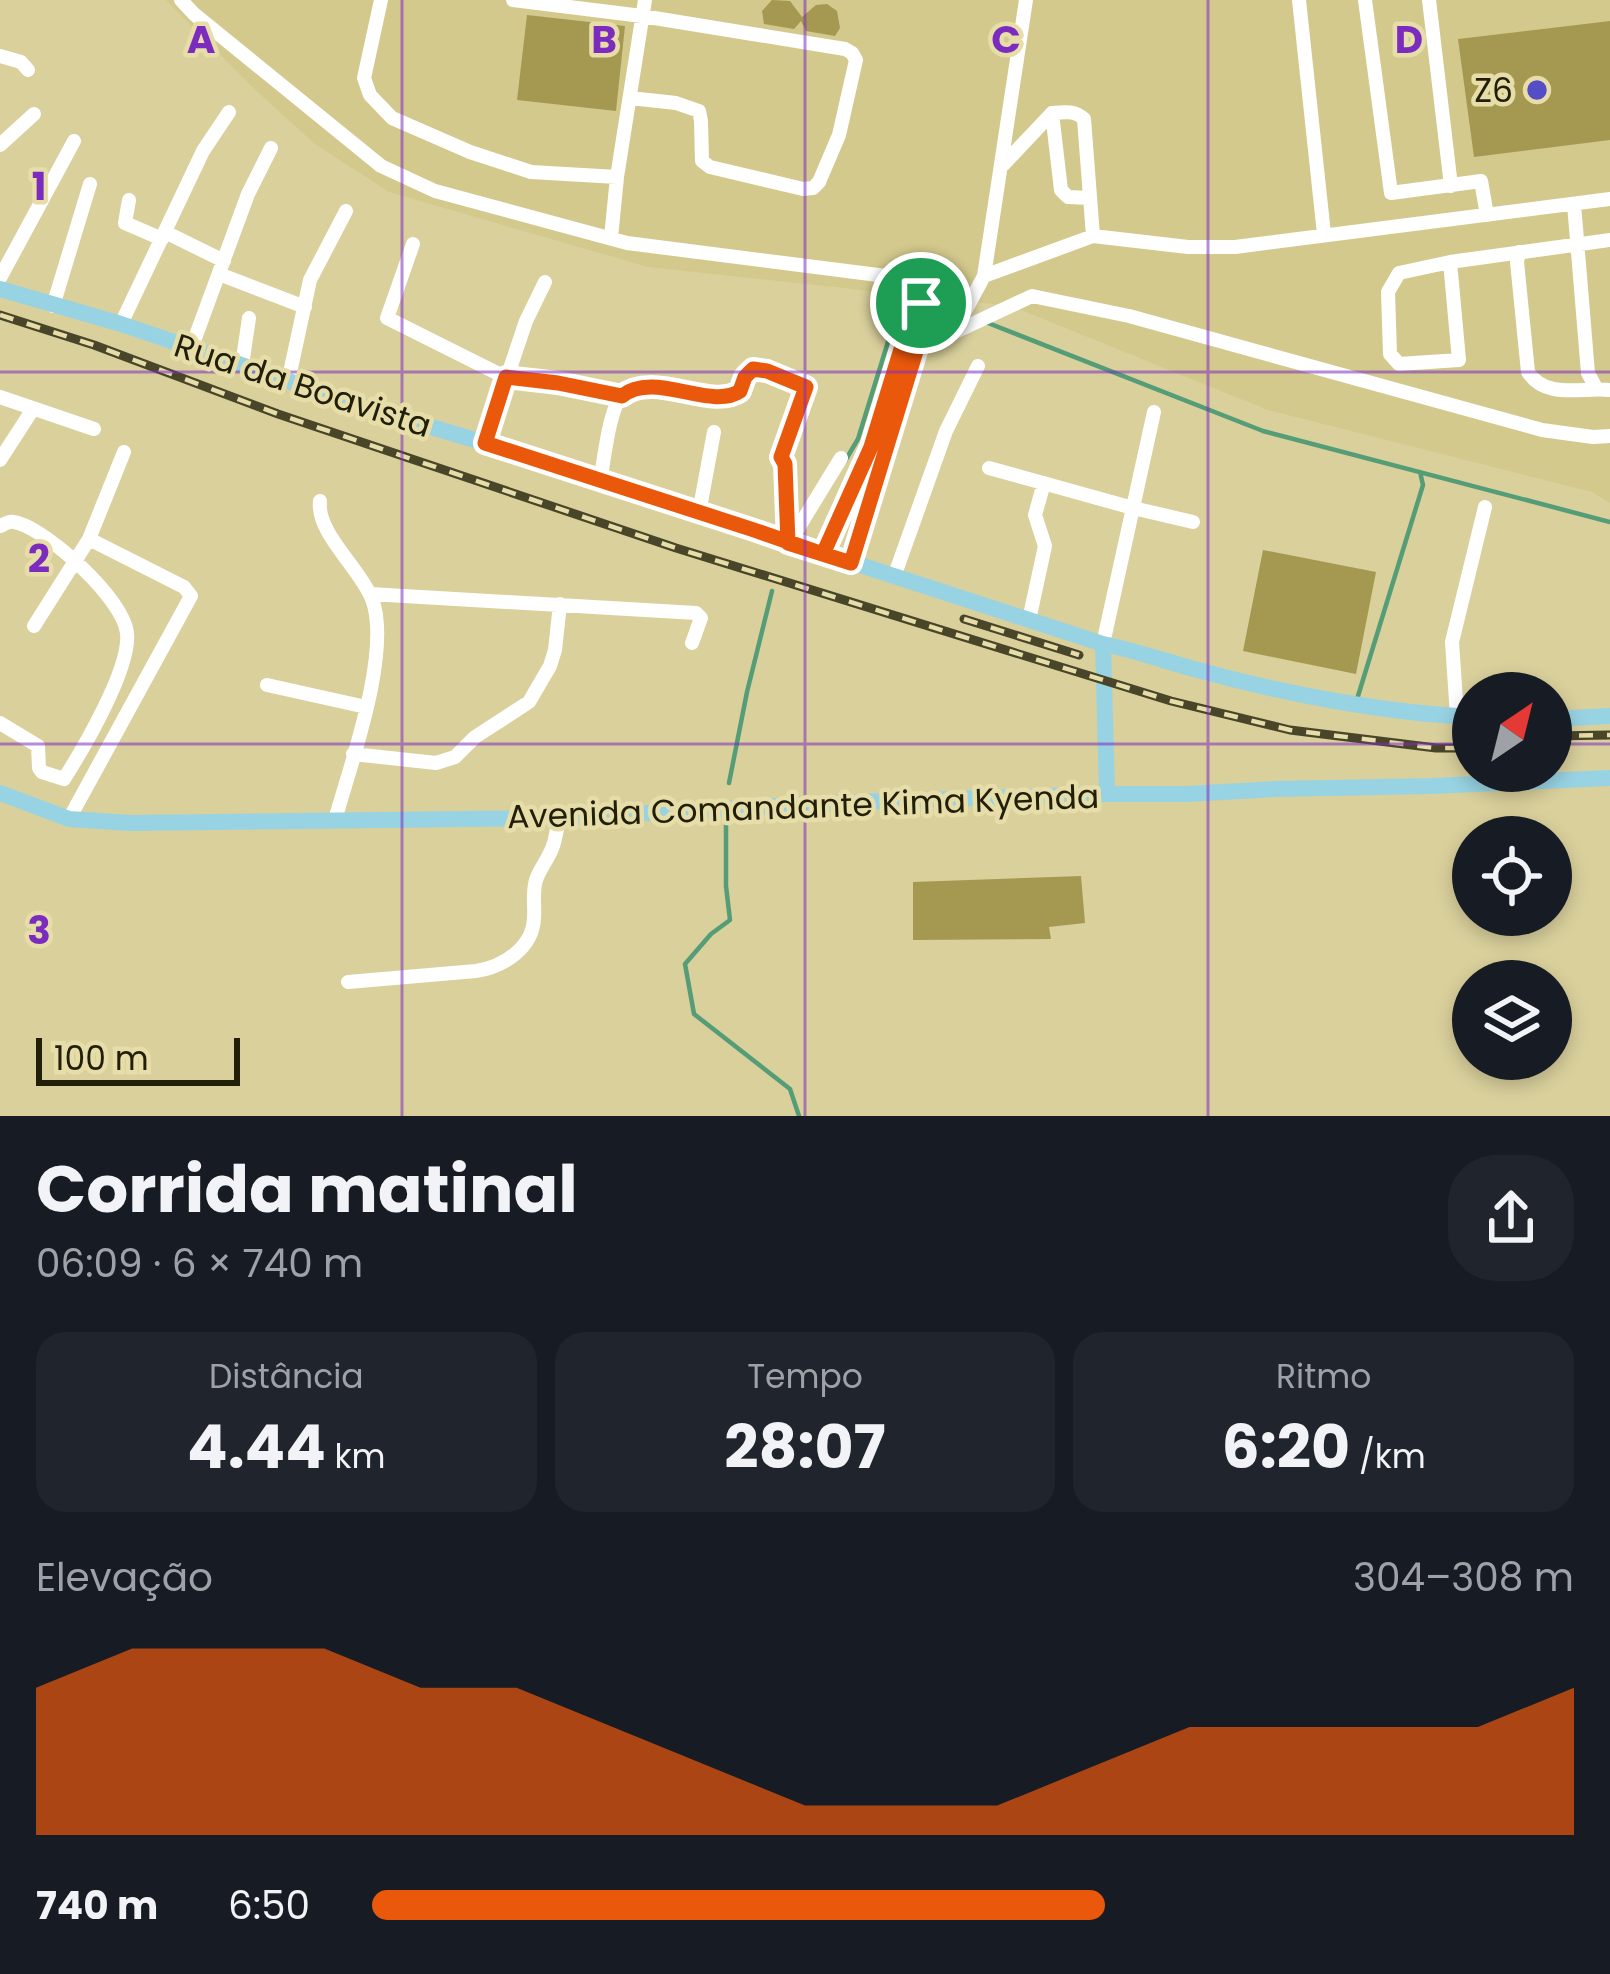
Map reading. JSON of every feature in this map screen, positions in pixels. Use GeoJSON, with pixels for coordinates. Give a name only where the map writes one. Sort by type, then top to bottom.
{"type":"FeatureCollection","features":[{"type":"Feature","properties":{"kind":"main road","name":"Rua da Boavista"},"geometry":{"type":"LineString","coordinates":[[0,290],[121,324],[1103,644],[1289,690],[1452,714]]}},
{"type":"Feature","properties":{"kind":"main road"},"geometry":{"type":"LineString","coordinates":[[1103,644],[1107,794]]}},
{"type":"Feature","properties":{"kind":"main road"},"geometry":{"type":"LineString","coordinates":[[1572,718],[1610,716]]}},
{"type":"Feature","properties":{"kind":"main road","name":"Avenida Comandante Kima Kyenda"},"geometry":{"type":"LineString","coordinates":[[0,793],[69,819],[130,823],[559,818],[827,802],[1610,778]]}},
{"type":"Feature","properties":{"kind":"street"},"geometry":{"type":"LineString","coordinates":[[181,0],[381,166],[435,191],[627,243],[925,281]]}},
{"type":"Feature","properties":{"kind":"street"},"geometry":{"type":"LineString","coordinates":[[380,0],[364,78],[370,95],[392,118],[531,172],[617,177]]}},
{"type":"Feature","properties":{"kind":"street"},"geometry":{"type":"LineString","coordinates":[[512,0],[644,8],[845,50],[856,60],[839,135],[813,188],[710,167],[702,161],[699,111],[676,103],[630,98]]}},
{"type":"Feature","properties":{"kind":"street"},"geometry":{"type":"LineString","coordinates":[[953,333],[984,276],[1026,0]]}},
{"type":"Feature","properties":{"kind":"street"},"geometry":{"type":"LineString","coordinates":[[1299,0],[1324,234]]}},
{"type":"Feature","properties":{"kind":"street"},"geometry":{"type":"LineString","coordinates":[[1365,0],[1391,193],[1481,181],[1486,215]]}},
{"type":"Feature","properties":{"kind":"street"},"geometry":{"type":"LineString","coordinates":[[1429,0],[1451,186]]}},
{"type":"Feature","properties":{"kind":"street"},"geometry":{"type":"LineString","coordinates":[[611,238],[644,8]]}},
{"type":"Feature","properties":{"kind":"street"},"geometry":{"type":"LineString","coordinates":[[0,56],[21,62],[28,70]]}},
{"type":"Feature","properties":{"kind":"street"},"geometry":{"type":"LineString","coordinates":[[121,324],[203,151],[229,112]]}},
{"type":"Feature","properties":{"kind":"street"},"geometry":{"type":"LineString","coordinates":[[1001,166],[1052,112],[1072,112],[1084,119],[1093,236]]}},
{"type":"Feature","properties":{"kind":"street"},"geometry":{"type":"LineString","coordinates":[[1052,112],[1061,190],[1068,197],[1090,198]]}},
{"type":"Feature","properties":{"kind":"street"},"geometry":{"type":"LineString","coordinates":[[0,145],[34,114]]}},
{"type":"Feature","properties":{"kind":"street"},"geometry":{"type":"LineString","coordinates":[[0,278],[74,140]]}},
{"type":"Feature","properties":{"kind":"street"},"geometry":{"type":"LineString","coordinates":[[191,349],[248,194],[271,148]]}},
{"type":"Feature","properties":{"kind":"street"},"geometry":{"type":"LineString","coordinates":[[53,306],[90,184]]}},
{"type":"Feature","properties":{"kind":"street"},"geometry":{"type":"LineString","coordinates":[[984,276],[1093,236],[1188,247],[1235,247],[1610,199]]}},
{"type":"Feature","properties":{"kind":"street"},"geometry":{"type":"LineString","coordinates":[[129,200],[125,223],[163,235],[304,308]]}},
{"type":"Feature","properties":{"kind":"street"},"geometry":{"type":"LineString","coordinates":[[1574,204],[1588,373],[1603,389]]}},
{"type":"Feature","properties":{"kind":"street"},"geometry":{"type":"LineString","coordinates":[[288,382],[310,280],[346,211]]}},
{"type":"Feature","properties":{"kind":"street"},"geometry":{"type":"LineString","coordinates":[[1450,262],[1459,360],[1399,364],[1390,354],[1388,292],[1399,274],[1450,262],[1610,240]]}},
{"type":"Feature","properties":{"kind":"street"},"geometry":{"type":"LineString","coordinates":[[413,244],[387,318],[506,377],[622,396]]}},
{"type":"Feature","properties":{"kind":"street"},"geometry":{"type":"LineString","coordinates":[[1519,252],[1528,372],[1550,390],[1603,389]]}},
{"type":"Feature","properties":{"kind":"street"},"geometry":{"type":"LineString","coordinates":[[823,554],[871,447],[925,281]]}},
{"type":"Feature","properties":{"kind":"street"},"geometry":{"type":"LineString","coordinates":[[925,281],[953,333]]}},
{"type":"Feature","properties":{"kind":"street"},"geometry":{"type":"LineString","coordinates":[[485,443],[526,321],[545,282]]}},
{"type":"Feature","properties":{"kind":"street"},"geometry":{"type":"LineString","coordinates":[[953,333],[1032,296],[1129,316],[1542,430],[1610,436]]}},
{"type":"Feature","properties":{"kind":"street"},"geometry":{"type":"LineString","coordinates":[[851,563],[925,322],[921,303]]}},
{"type":"Feature","properties":{"kind":"street"},"geometry":{"type":"LineString","coordinates":[[242,365],[249,318]]}},
{"type":"Feature","properties":{"kind":"street"},"geometry":{"type":"LineString","coordinates":[[894,577],[946,431],[978,367]]}},
{"type":"Feature","properties":{"kind":"street"},"geometry":{"type":"LineString","coordinates":[[600,482],[614,409],[622,396],[634,389],[678,388],[725,398],[736,394],[748,373],[759,369],[806,387],[781,457],[788,543]]}},
{"type":"Feature","properties":{"kind":"street"},"geometry":{"type":"LineString","coordinates":[[0,397],[94,429]]}},
{"type":"Feature","properties":{"kind":"street"},"geometry":{"type":"LineString","coordinates":[[0,460],[33,409]]}},
{"type":"Feature","properties":{"kind":"street"},"geometry":{"type":"LineString","coordinates":[[1103,644],[1154,412]]}},
{"type":"Feature","properties":{"kind":"street"},"geometry":{"type":"LineString","coordinates":[[699,513],[714,432]]}},
{"type":"Feature","properties":{"kind":"street"},"geometry":{"type":"LineString","coordinates":[[34,626],[89,538],[124,452]]}},
{"type":"Feature","properties":{"kind":"street"},"geometry":{"type":"LineString","coordinates":[[788,543],[841,458]]}},
{"type":"Feature","properties":{"kind":"street"},"geometry":{"type":"LineString","coordinates":[[989,468],[1192,522]]}},
{"type":"Feature","properties":{"kind":"street"},"geometry":{"type":"LineString","coordinates":[[1029,620],[1046,546],[1036,515],[1044,483]]}},
{"type":"Feature","properties":{"kind":"street"},"geometry":{"type":"LineString","coordinates":[[320,501],[325,526],[370,594],[376,619],[376,658],[335,820]]}},
{"type":"Feature","properties":{"kind":"street"},"geometry":{"type":"LineString","coordinates":[[1457,672],[1452,642],[1485,506]]}},
{"type":"Feature","properties":{"kind":"street"},"geometry":{"type":"LineString","coordinates":[[0,526],[16,522],[60,546],[120,614],[128,631],[119,674],[64,779],[43,772],[38,746],[0,723]]}},
{"type":"Feature","properties":{"kind":"street"},"geometry":{"type":"LineString","coordinates":[[69,819],[191,596],[184,587],[89,538]]}},
{"type":"Feature","properties":{"kind":"street"},"geometry":{"type":"LineString","coordinates":[[370,594],[698,614],[701,618],[692,643]]}},
{"type":"Feature","properties":{"kind":"street"},"geometry":{"type":"LineString","coordinates":[[353,754],[436,763],[455,758],[475,737],[529,702],[556,650],[560,604]]}},
{"type":"Feature","properties":{"kind":"street"},"geometry":{"type":"LineString","coordinates":[[267,685],[366,707]]}},
{"type":"Feature","properties":{"kind":"street"},"geometry":{"type":"LineString","coordinates":[[348,982],[476,971],[508,959],[526,944],[535,923],[533,893],[553,849],[559,818]]}},
{"type":"Feature","properties":{"kind":"shaded area"},"geometry":{"type":"Polygon","coordinates":[[[166,0],[1610,0],[1610,503],[1592,492],[1268,410],[1011,306],[648,267],[389,192],[315,144],[166,0]]]}},
{"type":"Feature","properties":{"kind":"building"},"geometry":{"type":"Polygon","coordinates":[[[772,0],[790,1],[802,17],[816,5],[827,4],[837,11],[840,28],[835,36],[806,31],[801,21],[794,29],[764,24],[762,11],[772,0]]]}},
{"type":"Feature","properties":{"kind":"building"},"geometry":{"type":"Polygon","coordinates":[[[527,15],[625,26],[616,111],[517,100],[527,15]]]}},
{"type":"Feature","properties":{"kind":"building","name":"Z6"},"geometry":{"type":"Polygon","coordinates":[[[1610,21],[1610,140],[1474,157],[1458,39],[1610,21]]]}},
{"type":"Feature","properties":{"kind":"building"},"geometry":{"type":"Polygon","coordinates":[[[1263,550],[1376,572],[1356,674],[1243,651],[1263,550]]]}},
{"type":"Feature","properties":{"kind":"building"},"geometry":{"type":"Polygon","coordinates":[[[1081,876],[1085,923],[1049,927],[1051,939],[913,940],[913,882],[1081,876]]]}},
{"type":"Feature","properties":{"kind":"waterway"},"geometry":{"type":"LineString","coordinates":[[845,461],[858,439],[896,316],[905,313]]}},
{"type":"Feature","properties":{"kind":"waterway"},"geometry":{"type":"LineString","coordinates":[[988,323],[1263,431],[1610,522]]}},
{"type":"Feature","properties":{"kind":"waterway"},"geometry":{"type":"LineString","coordinates":[[1358,696],[1423,485],[1420,472]]}},
{"type":"Feature","properties":{"kind":"waterway"},"geometry":{"type":"LineString","coordinates":[[729,783],[772,591]]}},
{"type":"Feature","properties":{"kind":"waterway"},"geometry":{"type":"LineString","coordinates":[[726,823],[730,920],[685,964],[694,1014],[790,1089],[799,1116]]}},
{"type":"Feature","properties":{"kind":"railway"},"geometry":{"type":"LineString","coordinates":[[0,315],[676,548],[1171,701],[1290,730],[1452,748]]}},
{"type":"Feature","properties":{"kind":"railway"},"geometry":{"type":"LineString","coordinates":[[964,619],[1079,655]]}},
{"type":"Feature","properties":{"kind":"railway"},"geometry":{"type":"LineString","coordinates":[[1572,736],[1610,735]]}},
{"type":"Feature","properties":{"kind":"place","name":"Z6"},"geometry":{"type":"Point","coordinates":[1537,90]}},
{"type":"Feature","properties":{"kind":"route"},"geometry":{"type":"LineString","coordinates":[[921,303],[909,323],[871,447],[823,554],[788,543],[754,530],[485,443],[506,377],[622,396],[629,389],[678,388],[725,398],[740,391],[753,369],[767,371],[806,387],[781,457],[788,492],[788,543],[851,563],[925,322],[921,303]]}}]}
